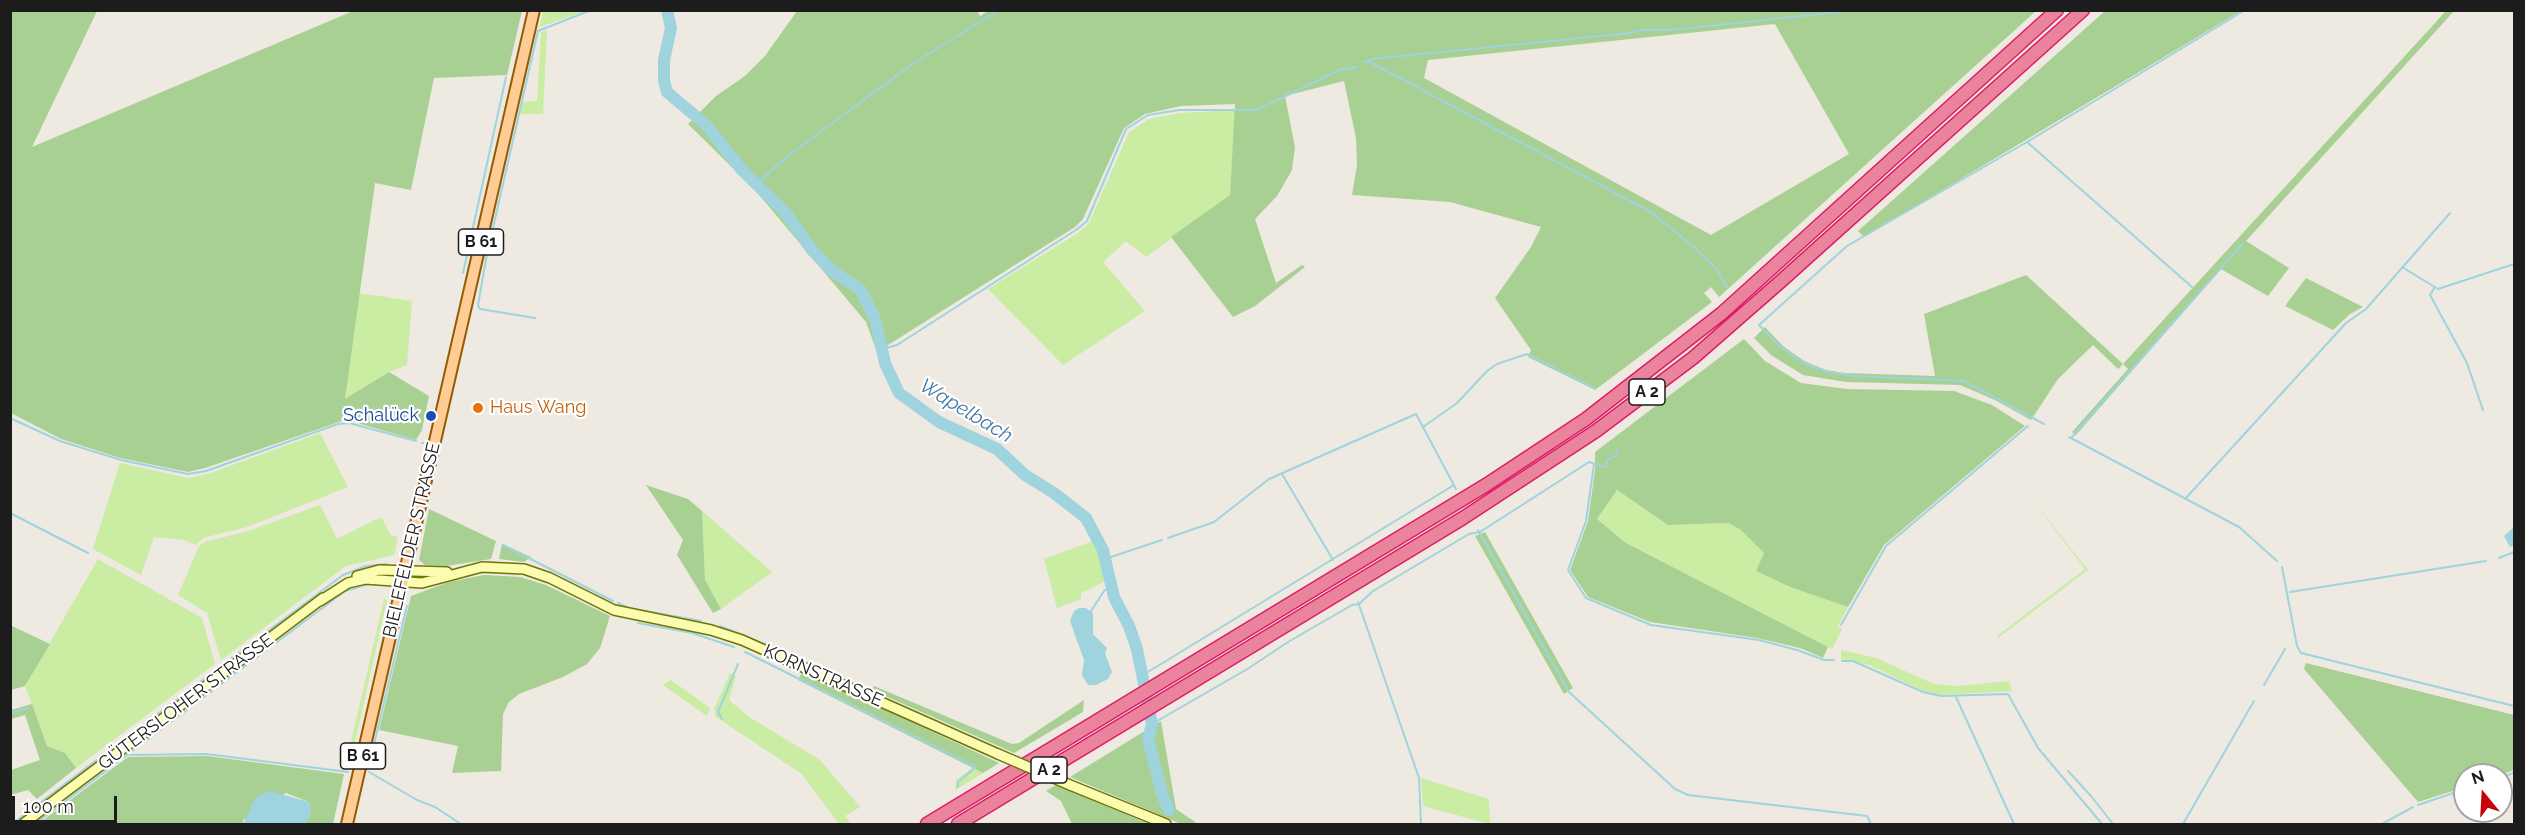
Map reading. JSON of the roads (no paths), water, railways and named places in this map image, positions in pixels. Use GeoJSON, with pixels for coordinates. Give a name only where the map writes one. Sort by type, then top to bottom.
{"type":"FeatureCollection","features":[{"type":"Feature","properties":{"kind":"highway","name":"A 2"},"geometry":{"type":"LineString","coordinates":[[927,825],[1486,485],[1634,383],[1761,279],[2057,10]]}},
{"type":"Feature","properties":{"kind":"highway","name":"A 2"},"geometry":{"type":"LineString","coordinates":[[958,825],[1463,518],[1596,431],[1693,358],[1763,298],[2083,10]]}},
{"type":"Feature","properties":{"kind":"main road","name":"BIELEFELDER STRASSE"},"geometry":{"type":"LineString","coordinates":[[347,825],[534,10]]}},
{"type":"Feature","properties":{"kind":"street","name":"KORNSTRASSE"},"geometry":{"type":"LineString","coordinates":[[405,571],[423,573],[494,567],[524,569],[550,578],[614,610],[711,630],[742,640],[998,754],[1166,825]]}},
{"type":"Feature","properties":{"kind":"street","name":"KORNSTRASSE"},"geometry":{"type":"LineString","coordinates":[[402,583],[422,583],[470,569]]}},
{"type":"Feature","properties":{"kind":"street","name":"GÜTERSLOHER STRASSE"},"geometry":{"type":"LineString","coordinates":[[23,825],[347,580],[363,573],[405,571]]}},
{"type":"Feature","properties":{"kind":"street","name":"GÜTERSLOHER STRASSE"},"geometry":{"type":"LineString","coordinates":[[320,601],[348,583],[365,579],[379,578],[402,583]]}},
{"type":"Feature","properties":{"kind":"water"},"geometry":{"type":"Polygon","coordinates":[[[2514,527],[2514,545],[2510,547],[2504,536],[2514,527]]]}},
{"type":"Feature","properties":{"kind":"water"},"geometry":{"type":"Polygon","coordinates":[[[1086,608],[1093,613],[1093,634],[1107,648],[1105,653],[1112,672],[1108,679],[1096,685],[1088,685],[1082,675],[1084,660],[1070,621],[1074,611],[1086,608]]]}},
{"type":"Feature","properties":{"kind":"water"},"geometry":{"type":"Polygon","coordinates":[[[270,791],[309,802],[311,811],[306,824],[243,824],[255,798],[270,791]]]}},
{"type":"Feature","properties":{"kind":"waterway"},"geometry":{"type":"LineString","coordinates":[[535,318],[480,309],[478,305],[487,254],[538,31],[591,10]]}},
{"type":"Feature","properties":{"kind":"waterway","name":"Wapelbach"},"geometry":{"type":"LineString","coordinates":[[667,10],[671,28],[664,60],[664,81],[667,92],[706,125],[741,169],[785,212],[812,250],[832,271],[860,289],[875,319],[885,363],[899,393],[939,422],[997,449],[1025,475],[1054,493],[1086,518],[1103,550],[1114,597],[1129,626],[1137,649],[1152,724],[1148,739],[1162,794],[1169,810]]}},
{"type":"Feature","properties":{"kind":"waterway"},"geometry":{"type":"LineString","coordinates":[[758,183],[784,159],[911,65],[999,10]]}},
{"type":"Feature","properties":{"kind":"waterway"},"geometry":{"type":"LineString","coordinates":[[1365,62],[1371,59],[1630,33],[1640,30],[1670,30],[1858,10]]}},
{"type":"Feature","properties":{"kind":"waterway"},"geometry":{"type":"LineString","coordinates":[[2044,424],[1964,381],[1854,376],[1825,371],[1803,363],[1781,347],[1759,325],[1847,246],[2027,142],[2245,10]]}},
{"type":"Feature","properties":{"kind":"waterway"},"geometry":{"type":"LineString","coordinates":[[1368,61],[1651,212],[1696,249],[1718,271],[1727,288]]}},
{"type":"Feature","properties":{"kind":"waterway"},"geometry":{"type":"LineString","coordinates":[[883,349],[897,345],[1087,221],[1126,129],[1148,115],[1179,110],[1257,110],[1339,70],[1357,67]]}},
{"type":"Feature","properties":{"kind":"waterway"},"geometry":{"type":"LineString","coordinates":[[463,273],[506,77]]}},
{"type":"Feature","properties":{"kind":"waterway"},"geometry":{"type":"LineString","coordinates":[[2027,142],[2192,287]]}},
{"type":"Feature","properties":{"kind":"waterway"},"geometry":{"type":"LineString","coordinates":[[2185,499],[2346,323],[2366,309],[2450,213]]}},
{"type":"Feature","properties":{"kind":"waterway"},"geometry":{"type":"LineString","coordinates":[[2071,438],[2243,243]]}},
{"type":"Feature","properties":{"kind":"waterway"},"geometry":{"type":"LineString","coordinates":[[2402,267],[2438,289],[2514,264]]}},
{"type":"Feature","properties":{"kind":"waterway"},"geometry":{"type":"LineString","coordinates":[[2435,287],[2430,295],[2467,363],[2483,410]]}},
{"type":"Feature","properties":{"kind":"waterway"},"geometry":{"type":"LineString","coordinates":[[1423,427],[1457,403],[1487,371],[1497,364],[1527,354],[1594,388]]}},
{"type":"Feature","properties":{"kind":"waterway"},"geometry":{"type":"LineString","coordinates":[[1168,538],[1214,522],[1269,479],[1416,414],[1456,489]]}},
{"type":"Feature","properties":{"kind":"waterway"},"geometry":{"type":"LineString","coordinates":[[10,418],[60,441],[121,460],[188,474],[206,471],[338,424],[349,423],[416,441]]}},
{"type":"Feature","properties":{"kind":"waterway"},"geometry":{"type":"LineString","coordinates":[[1841,625],[1886,546],[2028,426]]}},
{"type":"Feature","properties":{"kind":"waterway"},"geometry":{"type":"LineString","coordinates":[[2069,437],[2239,527],[2277,561]]}},
{"type":"Feature","properties":{"kind":"waterway"},"geometry":{"type":"LineString","coordinates":[[422,443],[427,443]]}},
{"type":"Feature","properties":{"kind":"waterway"},"geometry":{"type":"LineString","coordinates":[[1152,724],[1249,668],[1288,642],[1352,605],[1359,604],[1373,591],[1469,534],[1480,532],[1589,462],[1605,467],[1608,459],[1616,456],[1618,449]]}},
{"type":"Feature","properties":{"kind":"waterway"},"geometry":{"type":"LineString","coordinates":[[1594,464],[1586,521],[1568,570],[1586,598],[1651,625],[1759,640],[1824,660],[1834,660]]}},
{"type":"Feature","properties":{"kind":"waterway"},"geometry":{"type":"LineString","coordinates":[[1282,474],[1333,560]]}},
{"type":"Feature","properties":{"kind":"waterway"},"geometry":{"type":"LineString","coordinates":[[1143,675],[1454,485]]}},
{"type":"Feature","properties":{"kind":"waterway"},"geometry":{"type":"LineString","coordinates":[[10,513],[88,553]]}},
{"type":"Feature","properties":{"kind":"waterway"},"geometry":{"type":"LineString","coordinates":[[1478,530],[1569,692],[1675,789],[1688,795],[1867,816],[1871,824]]}},
{"type":"Feature","properties":{"kind":"waterway"},"geometry":{"type":"LineString","coordinates":[[1105,559],[1162,540]]}},
{"type":"Feature","properties":{"kind":"waterway"},"geometry":{"type":"LineString","coordinates":[[503,545],[613,601]]}},
{"type":"Feature","properties":{"kind":"waterway"},"geometry":{"type":"LineString","coordinates":[[2499,558],[2514,552]]}},
{"type":"Feature","properties":{"kind":"waterway"},"geometry":{"type":"LineString","coordinates":[[2290,592],[2486,561]]}},
{"type":"Feature","properties":{"kind":"waterway"},"geometry":{"type":"LineString","coordinates":[[224,664],[343,575],[366,566],[387,564]]}},
{"type":"Feature","properties":{"kind":"waterway"},"geometry":{"type":"LineString","coordinates":[[2282,567],[2297,646],[2301,653],[2514,706]]}},
{"type":"Feature","properties":{"kind":"waterway"},"geometry":{"type":"LineString","coordinates":[[221,684],[345,591],[369,584]]}},
{"type":"Feature","properties":{"kind":"waterway"},"geometry":{"type":"LineString","coordinates":[[1091,611],[1104,591],[1111,586]]}},
{"type":"Feature","properties":{"kind":"waterway"},"geometry":{"type":"LineString","coordinates":[[1358,602],[1419,778],[1421,824]]}},
{"type":"Feature","properties":{"kind":"waterway"},"geometry":{"type":"LineString","coordinates":[[618,603],[629,608],[701,621]]}},
{"type":"Feature","properties":{"kind":"waterway"},"geometry":{"type":"LineString","coordinates":[[369,765],[407,606]]}},
{"type":"Feature","properties":{"kind":"waterway"},"geometry":{"type":"LineString","coordinates":[[638,623],[692,633],[734,647]]}},
{"type":"Feature","properties":{"kind":"waterway"},"geometry":{"type":"LineString","coordinates":[[720,626],[804,660]]}},
{"type":"Feature","properties":{"kind":"waterway"},"geometry":{"type":"LineString","coordinates":[[2264,685],[2285,649]]}},
{"type":"Feature","properties":{"kind":"waterway"},"geometry":{"type":"LineString","coordinates":[[745,652],[976,767],[958,782],[958,787]]}},
{"type":"Feature","properties":{"kind":"waterway"},"geometry":{"type":"LineString","coordinates":[[1842,661],[1853,661],[1923,692],[1941,696],[2008,694],[2038,748],[2102,824]]}},
{"type":"Feature","properties":{"kind":"waterway"},"geometry":{"type":"LineString","coordinates":[[722,719],[718,712],[738,664]]}},
{"type":"Feature","properties":{"kind":"waterway"},"geometry":{"type":"LineString","coordinates":[[12,824],[216,670]]}},
{"type":"Feature","properties":{"kind":"waterway"},"geometry":{"type":"LineString","coordinates":[[35,824],[212,691]]}},
{"type":"Feature","properties":{"kind":"waterway"},"geometry":{"type":"LineString","coordinates":[[1956,697],[2014,824]]}},
{"type":"Feature","properties":{"kind":"waterway"},"geometry":{"type":"LineString","coordinates":[[2183,824],[2254,701]]}},
{"type":"Feature","properties":{"kind":"waterway"},"geometry":{"type":"LineString","coordinates":[[10,713],[29,708]]}},
{"type":"Feature","properties":{"kind":"waterway"},"geometry":{"type":"LineString","coordinates":[[127,755],[207,754],[348,772]]}},
{"type":"Feature","properties":{"kind":"waterway"},"geometry":{"type":"LineString","coordinates":[[2068,771],[2113,824]]}},
{"type":"Feature","properties":{"kind":"waterway"},"geometry":{"type":"LineString","coordinates":[[369,772],[417,800],[435,807],[461,824]]}},
{"type":"Feature","properties":{"kind":"waterway"},"geometry":{"type":"LineString","coordinates":[[2418,805],[2453,793]]}},
{"type":"Feature","properties":{"kind":"waterway"},"geometry":{"type":"LineString","coordinates":[[2382,824],[2413,807]]}},
{"type":"Feature","properties":{"kind":"place","name":"Haus Wang"},"geometry":{"type":"Point","coordinates":[478,408]}},
{"type":"Feature","properties":{"kind":"place","name":"Schalück"},"geometry":{"type":"Point","coordinates":[431,416]}}]}
